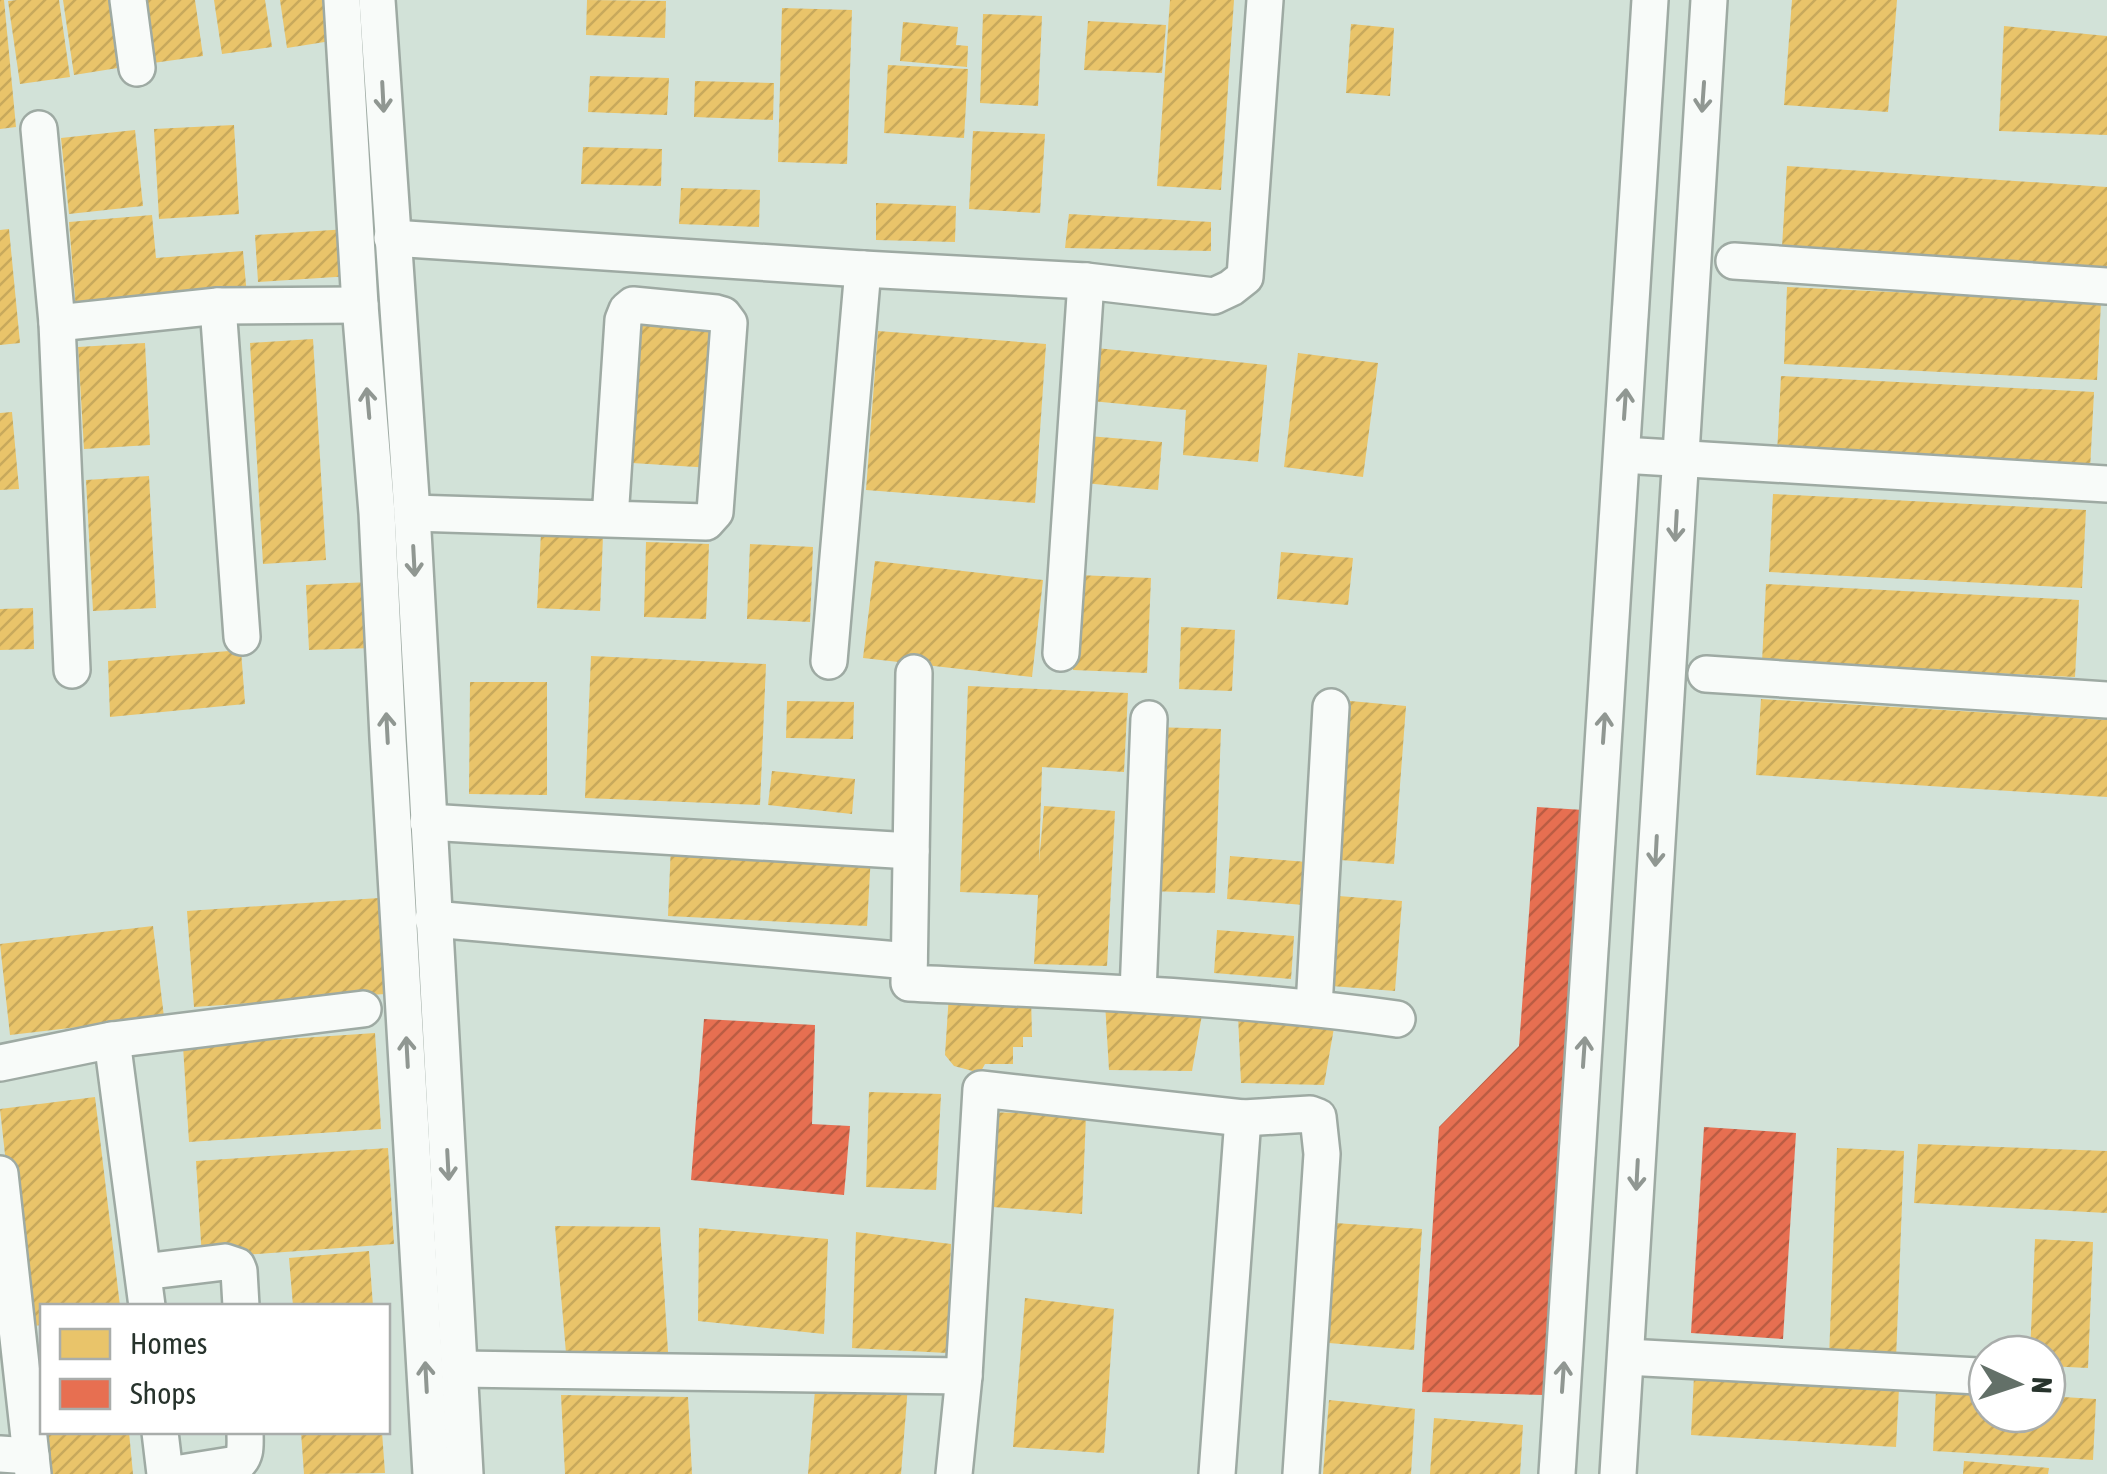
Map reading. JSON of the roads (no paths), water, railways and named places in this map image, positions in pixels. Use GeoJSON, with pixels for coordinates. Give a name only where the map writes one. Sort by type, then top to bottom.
{"type":"FeatureCollection","features":[{"type":"Feature","properties":{"kind":"street"},"geometry":{"type":"LineString","coordinates":[[128,0],[137,68]]}},
{"type":"Feature","properties":{"kind":"street"},"geometry":{"type":"LineString","coordinates":[[342,0],[377,513],[432,1474]]}},
{"type":"Feature","properties":{"kind":"street"},"geometry":{"type":"LineString","coordinates":[[377,0],[412,513],[465,1474]]}},
{"type":"Feature","properties":{"kind":"street"},"geometry":{"type":"LineString","coordinates":[[392,238],[1086,281],[1214,296],[1245,277],[1265,0]]}},
{"type":"Feature","properties":{"kind":"street"},"geometry":{"type":"LineString","coordinates":[[1557,1474],[1650,0]]}},
{"type":"Feature","properties":{"kind":"street"},"geometry":{"type":"LineString","coordinates":[[1618,1474],[1708,0]]}},
{"type":"Feature","properties":{"kind":"street"},"geometry":{"type":"LineString","coordinates":[[39,129],[57,322],[72,670]]}},
{"type":"Feature","properties":{"kind":"street"},"geometry":{"type":"LineString","coordinates":[[1734,260],[2107,286]]}},
{"type":"Feature","properties":{"kind":"street"},"geometry":{"type":"LineString","coordinates":[[829,660],[863,269]]}},
{"type":"Feature","properties":{"kind":"street"},"geometry":{"type":"LineString","coordinates":[[1062,653],[1086,281]]}},
{"type":"Feature","properties":{"kind":"street"},"geometry":{"type":"LineString","coordinates":[[57,322],[218,306],[360,305]]}},
{"type":"Feature","properties":{"kind":"street"},"geometry":{"type":"LineString","coordinates":[[412,513],[706,522],[715,512],[728,323],[724,315],[633,305],[627,310],[623,320],[610,518]]}},
{"type":"Feature","properties":{"kind":"street"},"geometry":{"type":"LineString","coordinates":[[218,306],[242,637]]}},
{"type":"Feature","properties":{"kind":"street"},"geometry":{"type":"LineString","coordinates":[[1622,455],[2107,484]]}},
{"type":"Feature","properties":{"kind":"street"},"geometry":{"type":"LineString","coordinates":[[914,673],[909,984],[1138,993],[1314,1007],[1398,1019]]}},
{"type":"Feature","properties":{"kind":"street"},"geometry":{"type":"LineString","coordinates":[[1706,674],[2107,700]]}},
{"type":"Feature","properties":{"kind":"street"},"geometry":{"type":"LineString","coordinates":[[1314,1007],[1331,708]]}},
{"type":"Feature","properties":{"kind":"street"},"geometry":{"type":"LineString","coordinates":[[1138,993],[1149,719]]}},
{"type":"Feature","properties":{"kind":"street"},"geometry":{"type":"LineString","coordinates":[[428,822],[912,851]]}},
{"type":"Feature","properties":{"kind":"street"},"geometry":{"type":"LineString","coordinates":[[433,919],[909,961]]}},
{"type":"Feature","properties":{"kind":"street"},"geometry":{"type":"LineString","coordinates":[[0,1062],[112,1040],[363,1009]]}},
{"type":"Feature","properties":{"kind":"street"},"geometry":{"type":"LineString","coordinates":[[112,1040],[145,1289],[225,1262],[240,1271],[240,1304]]}},
{"type":"Feature","properties":{"kind":"street"},"geometry":{"type":"LineString","coordinates":[[954,1474],[964,1376],[981,1089],[1243,1118],[1310,1114],[1318,1117],[1322,1154],[1301,1474]]}},
{"type":"Feature","properties":{"kind":"street"},"geometry":{"type":"LineString","coordinates":[[1217,1474],[1243,1118]]}},
{"type":"Feature","properties":{"kind":"street"},"geometry":{"type":"LineString","coordinates":[[0,1174],[22,1461]]}},
{"type":"Feature","properties":{"kind":"street"},"geometry":{"type":"LineString","coordinates":[[1626,1357],[1967,1375]]}},
{"type":"Feature","properties":{"kind":"street"},"geometry":{"type":"LineString","coordinates":[[460,1369],[964,1376]]}},
{"type":"Feature","properties":{"kind":"street"},"geometry":{"type":"LineString","coordinates":[[160,1434],[164,1474]]}},
{"type":"Feature","properties":{"kind":"street"},"geometry":{"type":"LineString","coordinates":[[175,1474],[237,1464],[245,1452],[244,1434]]}}]}
